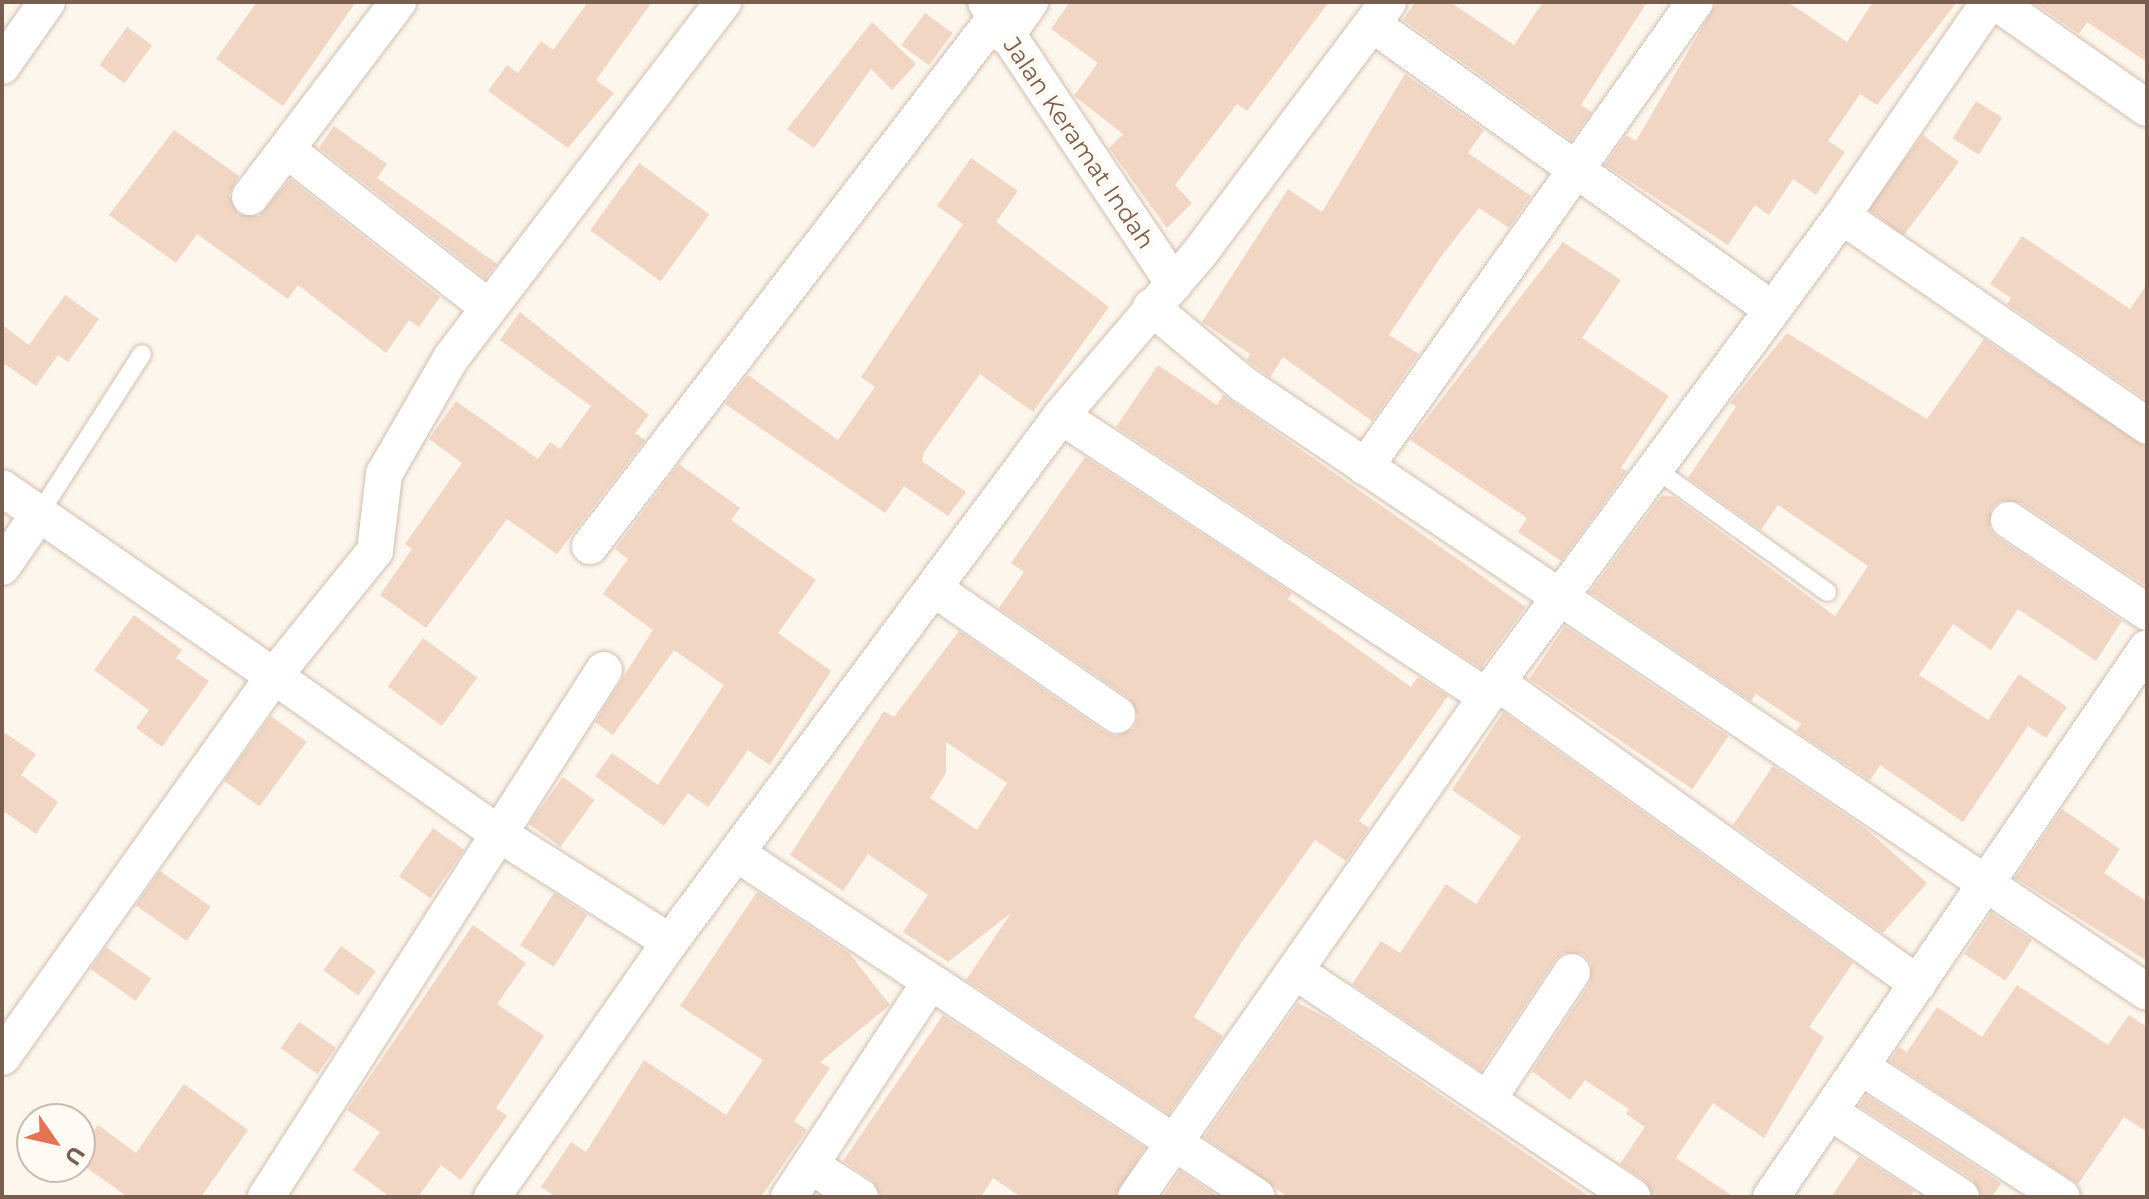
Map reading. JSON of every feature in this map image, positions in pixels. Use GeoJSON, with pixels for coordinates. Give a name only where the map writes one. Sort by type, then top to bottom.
{"type":"FeatureCollection","features":[{"type":"Feature","properties":{"kind":"street"},"geometry":{"type":"LineString","coordinates":[[2,66],[47,2]]}},
{"type":"Feature","properties":{"kind":"street"},"geometry":{"type":"LineString","coordinates":[[250,197],[398,2]]}},
{"type":"Feature","properties":{"kind":"street"},"geometry":{"type":"LineString","coordinates":[[2,1057],[274,676],[375,551],[384,474],[414,415],[489,308],[723,2]]}},
{"type":"Feature","properties":{"kind":"street"},"geometry":{"type":"LineString","coordinates":[[590,546],[996,19],[1030,2]]}},
{"type":"Feature","properties":{"kind":"street"},"geometry":{"type":"LineString","coordinates":[[1365,467],[1695,2]]}},
{"type":"Feature","properties":{"kind":"street"},"geometry":{"type":"LineString","coordinates":[[1136,1197],[1492,690],[1842,216],[1989,2]]}},
{"type":"Feature","properties":{"kind":"street"},"geometry":{"type":"LineString","coordinates":[[1996,2],[2147,108]]}},
{"type":"Feature","properties":{"kind":"street"},"geometry":{"type":"LineString","coordinates":[[492,1197],[670,942],[936,590],[1061,416],[1162,296],[1380,13],[1577,170],[1771,309]]}},
{"type":"Feature","properties":{"kind":"street","name":"Jalan Keramat Indah"},"geometry":{"type":"LineString","coordinates":[[996,19],[1162,296],[1243,384],[2147,992]]}},
{"type":"Feature","properties":{"kind":"street"},"geometry":{"type":"LineString","coordinates":[[287,150],[489,308]]}},
{"type":"Feature","properties":{"kind":"street"},"geometry":{"type":"LineString","coordinates":[[1842,216],[2147,426]]}},
{"type":"Feature","properties":{"kind":"street"},"geometry":{"type":"LineString","coordinates":[[1061,416],[1492,690],[1918,984]]}},
{"type":"Feature","properties":{"kind":"street"},"geometry":{"type":"LineString","coordinates":[[2,488],[499,834],[670,942]]}},
{"type":"Feature","properties":{"kind":"street"},"geometry":{"type":"LineString","coordinates":[[2,567],[39,514]]}},
{"type":"Feature","properties":{"kind":"street"},"geometry":{"type":"LineString","coordinates":[[2009,520],[2147,612]]}},
{"type":"Feature","properties":{"kind":"street"},"geometry":{"type":"LineString","coordinates":[[936,590],[1117,715]]}},
{"type":"Feature","properties":{"kind":"street"},"geometry":{"type":"LineString","coordinates":[[1771,1197],[2147,648]]}},
{"type":"Feature","properties":{"kind":"street"},"geometry":{"type":"LineString","coordinates":[[266,1197],[604,670]]}},
{"type":"Feature","properties":{"kind":"street"},"geometry":{"type":"LineString","coordinates":[[736,853],[1176,1140],[1257,1197]]}},
{"type":"Feature","properties":{"kind":"street"},"geometry":{"type":"LineString","coordinates":[[1295,971],[1632,1197]]}},
{"type":"Feature","properties":{"kind":"street"},"geometry":{"type":"LineString","coordinates":[[1488,1099],[1572,972]]}},
{"type":"Feature","properties":{"kind":"street"},"geometry":{"type":"LineString","coordinates":[[789,1197],[930,982]]}},
{"type":"Feature","properties":{"kind":"street"},"geometry":{"type":"LineString","coordinates":[[1861,1067],[2062,1197]]}},
{"type":"Feature","properties":{"kind":"street"},"geometry":{"type":"LineString","coordinates":[[1830,1112],[1961,1197]]}},
{"type":"Feature","properties":{"kind":"street"},"geometry":{"type":"LineString","coordinates":[[810,1165],[860,1197]]}},
{"type":"Feature","properties":{"kind":"lane"},"geometry":{"type":"LineString","coordinates":[[39,514],[142,354]]}},
{"type":"Feature","properties":{"kind":"lane"},"geometry":{"type":"LineString","coordinates":[[1654,468],[1827,592]]}},
{"type":"Feature","properties":{"kind":"building"},"geometry":{"type":"Polygon","coordinates":[[[257,2],[356,2],[283,106],[216,59],[257,2]]]}},
{"type":"Feature","properties":{"kind":"building"},"geometry":{"type":"Polygon","coordinates":[[[588,2],[652,2],[596,80],[614,93],[568,148],[488,91],[507,65],[518,73],[541,41],[553,50],[588,2]]]}},
{"type":"Feature","properties":{"kind":"building"},"geometry":{"type":"Polygon","coordinates":[[[1070,2],[1329,2],[1247,111],[1237,104],[1175,185],[1192,203],[1167,228],[1109,148],[1123,134],[1074,96],[1098,63],[1051,29],[1070,2]]]}},
{"type":"Feature","properties":{"kind":"building"},"geometry":{"type":"Polygon","coordinates":[[[1415,2],[1450,2],[1514,45],[1543,2],[1647,2],[1581,105],[1592,112],[1571,140],[1403,20],[1415,2]]]}},
{"type":"Feature","properties":{"kind":"building"},"geometry":{"type":"Polygon","coordinates":[[[1717,2],[1788,2],[1847,42],[1873,2],[1957,2],[1877,105],[1860,94],[1828,141],[1845,152],[1816,195],[1793,179],[1769,215],[1755,205],[1728,245],[1605,165],[1626,135],[1636,141],[1717,2]]]}},
{"type":"Feature","properties":{"kind":"building"},"geometry":{"type":"Polygon","coordinates":[[[2033,2],[2147,2],[2147,62],[2087,22],[2079,34],[2033,2]]]}},
{"type":"Feature","properties":{"kind":"building"},"geometry":{"type":"Polygon","coordinates":[[[925,13],[953,33],[929,65],[901,45],[925,13]]]}},
{"type":"Feature","properties":{"kind":"building"},"geometry":{"type":"Polygon","coordinates":[[[872,22],[916,64],[892,90],[871,69],[814,148],[787,129],[872,22]]]}},
{"type":"Feature","properties":{"kind":"building"},"geometry":{"type":"Polygon","coordinates":[[[127,27],[152,45],[124,83],[99,65],[127,27]]]}},
{"type":"Feature","properties":{"kind":"building"},"geometry":{"type":"Polygon","coordinates":[[[1405,74],[1484,130],[1468,153],[1531,196],[1509,228],[1479,208],[1440,258],[1389,335],[1419,354],[1372,421],[1283,357],[1270,377],[1247,360],[1250,354],[1202,322],[1288,189],[1322,212],[1405,74]]]}},
{"type":"Feature","properties":{"kind":"building"},"geometry":{"type":"Polygon","coordinates":[[[1976,101],[2002,117],[1979,155],[1953,138],[1976,101]]]}},
{"type":"Feature","properties":{"kind":"building"},"geometry":{"type":"Polygon","coordinates":[[[334,126],[387,164],[377,178],[497,264],[485,278],[319,148],[334,126]]]}},
{"type":"Feature","properties":{"kind":"building"},"geometry":{"type":"Polygon","coordinates":[[[174,130],[239,176],[229,195],[238,214],[259,216],[290,179],[440,297],[419,327],[409,320],[386,353],[298,285],[288,299],[197,234],[176,263],[109,215],[174,130]]]}},
{"type":"Feature","properties":{"kind":"building"},"geometry":{"type":"Polygon","coordinates":[[[1923,135],[1959,162],[1904,236],[1868,208],[1923,135]]]}},
{"type":"Feature","properties":{"kind":"building"},"geometry":{"type":"Polygon","coordinates":[[[971,158],[1018,191],[996,222],[1109,307],[1033,412],[980,374],[924,452],[922,461],[966,492],[948,516],[904,486],[885,513],[725,404],[748,375],[838,440],[875,387],[861,377],[963,224],[937,206],[971,158]]]}},
{"type":"Feature","properties":{"kind":"building"},"geometry":{"type":"Polygon","coordinates":[[[639,163],[709,214],[661,281],[590,230],[639,163]]]}},
{"type":"Feature","properties":{"kind":"building"},"geometry":{"type":"Polygon","coordinates":[[[2022,236],[2130,309],[2147,284],[2147,400],[2007,304],[2011,298],[1990,284],[2022,236]]]}},
{"type":"Feature","properties":{"kind":"building"},"geometry":{"type":"Polygon","coordinates":[[[1563,242],[1621,280],[1582,338],[1669,396],[1621,468],[1627,471],[1561,561],[1518,532],[1527,518],[1410,440],[1563,242]]]}},
{"type":"Feature","properties":{"kind":"building"},"geometry":{"type":"Polygon","coordinates":[[[65,295],[99,319],[68,362],[58,355],[36,386],[2,362],[2,325],[29,345],[65,295]]]}},
{"type":"Feature","properties":{"kind":"building"},"geometry":{"type":"Polygon","coordinates":[[[520,312],[649,415],[635,433],[645,440],[557,554],[507,519],[426,628],[380,595],[412,549],[405,544],[462,463],[429,439],[456,401],[538,459],[550,442],[560,449],[591,406],[500,340],[520,312]]]}},
{"type":"Feature","properties":{"kind":"building"},"geometry":{"type":"Polygon","coordinates":[[[1787,333],[1927,419],[1984,339],[2147,447],[2146,586],[2021,503],[2000,501],[1991,509],[1990,529],[1997,537],[2122,621],[2096,661],[2018,609],[1991,650],[1953,624],[1919,675],[1988,720],[2019,674],[2067,707],[2046,738],[2028,726],[1963,822],[1880,765],[1870,780],[1796,731],[1801,724],[1756,694],[1751,701],[1590,592],[1662,495],[1674,497],[1835,616],[1868,566],[1778,505],[1761,530],[1688,478],[1736,407],[1730,403],[1787,333]]]}},
{"type":"Feature","properties":{"kind":"building"},"geometry":{"type":"Polygon","coordinates":[[[1158,365],[1217,405],[1223,395],[1526,607],[1481,668],[1116,427],[1158,365]]]}},
{"type":"Feature","properties":{"kind":"building"},"geometry":{"type":"Polygon","coordinates":[[[1085,457],[1292,593],[1288,599],[1411,687],[1418,677],[1448,696],[1359,821],[1369,828],[1346,861],[1315,840],[1239,946],[1194,1017],[1223,1036],[1169,1114],[966,980],[1011,913],[948,962],[903,932],[928,895],[868,854],[843,891],[790,855],[884,711],[894,717],[959,631],[1105,732],[1116,736],[1134,728],[1138,716],[1129,698],[999,608],[1024,572],[1011,563],[1085,457]],[[946,742],[946,773],[930,798],[977,830],[1007,783],[946,742]]]}},
{"type":"Feature","properties":{"kind":"building"},"geometry":{"type":"Polygon","coordinates":[[[679,464],[740,508],[731,520],[816,580],[778,633],[831,671],[770,765],[748,750],[708,807],[688,793],[664,826],[595,776],[612,753],[658,785],[724,685],[674,650],[613,735],[595,722],[653,630],[603,594],[628,559],[615,549],[679,464]]]}},
{"type":"Feature","properties":{"kind":"building"},"geometry":{"type":"Polygon","coordinates":[[[134,615],[182,650],[176,658],[209,681],[162,747],[136,728],[149,710],[94,670],[134,615]]]}},
{"type":"Feature","properties":{"kind":"building"},"geometry":{"type":"Polygon","coordinates":[[[1565,626],[1728,736],[1693,789],[1529,679],[1565,626]]]}},
{"type":"Feature","properties":{"kind":"building"},"geometry":{"type":"Polygon","coordinates":[[[423,638],[477,677],[442,726],[388,687],[423,638]]]}},
{"type":"Feature","properties":{"kind":"building"},"geometry":{"type":"Polygon","coordinates":[[[1503,712],[1853,963],[1809,1027],[1824,1037],[1764,1138],[1713,1103],[1676,1158],[1734,1197],[1653,1197],[1644,1180],[1620,1164],[1645,1127],[1626,1114],[1629,1109],[1585,1080],[1570,1100],[1532,1071],[1590,983],[1591,963],[1583,954],[1563,953],[1555,960],[1481,1071],[1352,984],[1381,941],[1400,953],[1446,884],[1476,904],[1521,837],[1452,790],[1503,712]]]}},
{"type":"Feature","properties":{"kind":"building"},"geometry":{"type":"Polygon","coordinates":[[[271,716],[307,742],[260,807],[224,781],[271,716]]]}},
{"type":"Feature","properties":{"kind":"building"},"geometry":{"type":"Polygon","coordinates":[[[2,731],[36,754],[21,775],[58,802],[36,834],[2,810],[2,731]]]}},
{"type":"Feature","properties":{"kind":"building"},"geometry":{"type":"Polygon","coordinates":[[[1773,766],[1865,828],[1927,883],[1883,933],[1733,825],[1773,766]]]}},
{"type":"Feature","properties":{"kind":"building"},"geometry":{"type":"Polygon","coordinates":[[[563,777],[595,800],[560,847],[529,824],[563,777]]]}},
{"type":"Feature","properties":{"kind":"building"},"geometry":{"type":"Polygon","coordinates":[[[2062,809],[2120,849],[2104,873],[2147,902],[2147,961],[2015,878],[2062,809]]]}},
{"type":"Feature","properties":{"kind":"building"},"geometry":{"type":"Polygon","coordinates":[[[433,828],[464,850],[430,898],[399,876],[433,828]]]}},
{"type":"Feature","properties":{"kind":"building"},"geometry":{"type":"Polygon","coordinates":[[[160,871],[211,907],[187,941],[136,905],[160,871]]]}},
{"type":"Feature","properties":{"kind":"building"},"geometry":{"type":"Polygon","coordinates":[[[757,892],[849,953],[890,1005],[820,1062],[830,1068],[794,1121],[807,1130],[761,1197],[556,1197],[541,1187],[571,1142],[586,1152],[644,1060],[726,1115],[763,1060],[680,1006],[757,892]]]}},
{"type":"Feature","properties":{"kind":"building"},"geometry":{"type":"Polygon","coordinates":[[[554,893],[588,915],[554,967],[520,945],[554,893]]]}},
{"type":"Feature","properties":{"kind":"building"},"geometry":{"type":"Polygon","coordinates":[[[1991,913],[2032,940],[2005,981],[1964,954],[1991,913]]]}},
{"type":"Feature","properties":{"kind":"building"},"geometry":{"type":"Polygon","coordinates":[[[473,925],[526,963],[497,1004],[544,1036],[496,1108],[507,1116],[461,1180],[441,1165],[418,1197],[390,1197],[353,1170],[380,1132],[347,1110],[473,925]]]}},
{"type":"Feature","properties":{"kind":"building"},"geometry":{"type":"Polygon","coordinates":[[[341,946],[376,971],[358,996],[323,970],[341,946]]]}},
{"type":"Feature","properties":{"kind":"building"},"geometry":{"type":"Polygon","coordinates":[[[106,947],[151,979],[136,1001],[91,969],[106,947]]]}},
{"type":"Feature","properties":{"kind":"building"},"geometry":{"type":"Polygon","coordinates":[[[2017,985],[2108,1045],[2129,1015],[2147,1027],[2147,1132],[2124,1117],[2078,1184],[1890,1061],[1899,1047],[1907,1052],[1937,1007],[1982,1037],[2017,985]]]}},
{"type":"Feature","properties":{"kind":"building"},"geometry":{"type":"Polygon","coordinates":[[[1298,1003],[1329,1019],[1590,1197],[1288,1197],[1204,1137],[1298,1003]]]}},
{"type":"Feature","properties":{"kind":"building"},"geometry":{"type":"Polygon","coordinates":[[[943,1015],[1145,1148],[1115,1197],[1021,1197],[993,1178],[981,1197],[881,1197],[872,1180],[843,1161],[943,1015]]]}},
{"type":"Feature","properties":{"kind":"building"},"geometry":{"type":"Polygon","coordinates":[[[299,1022],[336,1048],[318,1074],[281,1048],[299,1022]]]}},
{"type":"Feature","properties":{"kind":"building"},"geometry":{"type":"Polygon","coordinates":[[[184,1084],[248,1130],[201,1197],[128,1197],[96,1174],[96,1128],[98,1125],[136,1153],[184,1084]]]}},
{"type":"Feature","properties":{"kind":"building"},"geometry":{"type":"Polygon","coordinates":[[[1866,1095],[2001,1183],[1992,1197],[1982,1197],[1972,1179],[1859,1106],[1866,1095]]]}},
{"type":"Feature","properties":{"kind":"building"},"geometry":{"type":"Polygon","coordinates":[[[1859,1156],[1914,1191],[1910,1197],[1831,1197],[1859,1156]]]}},
{"type":"Feature","properties":{"kind":"building"},"geometry":{"type":"Polygon","coordinates":[[[1180,1171],[1219,1197],[1162,1197],[1180,1171]]]}}]}
